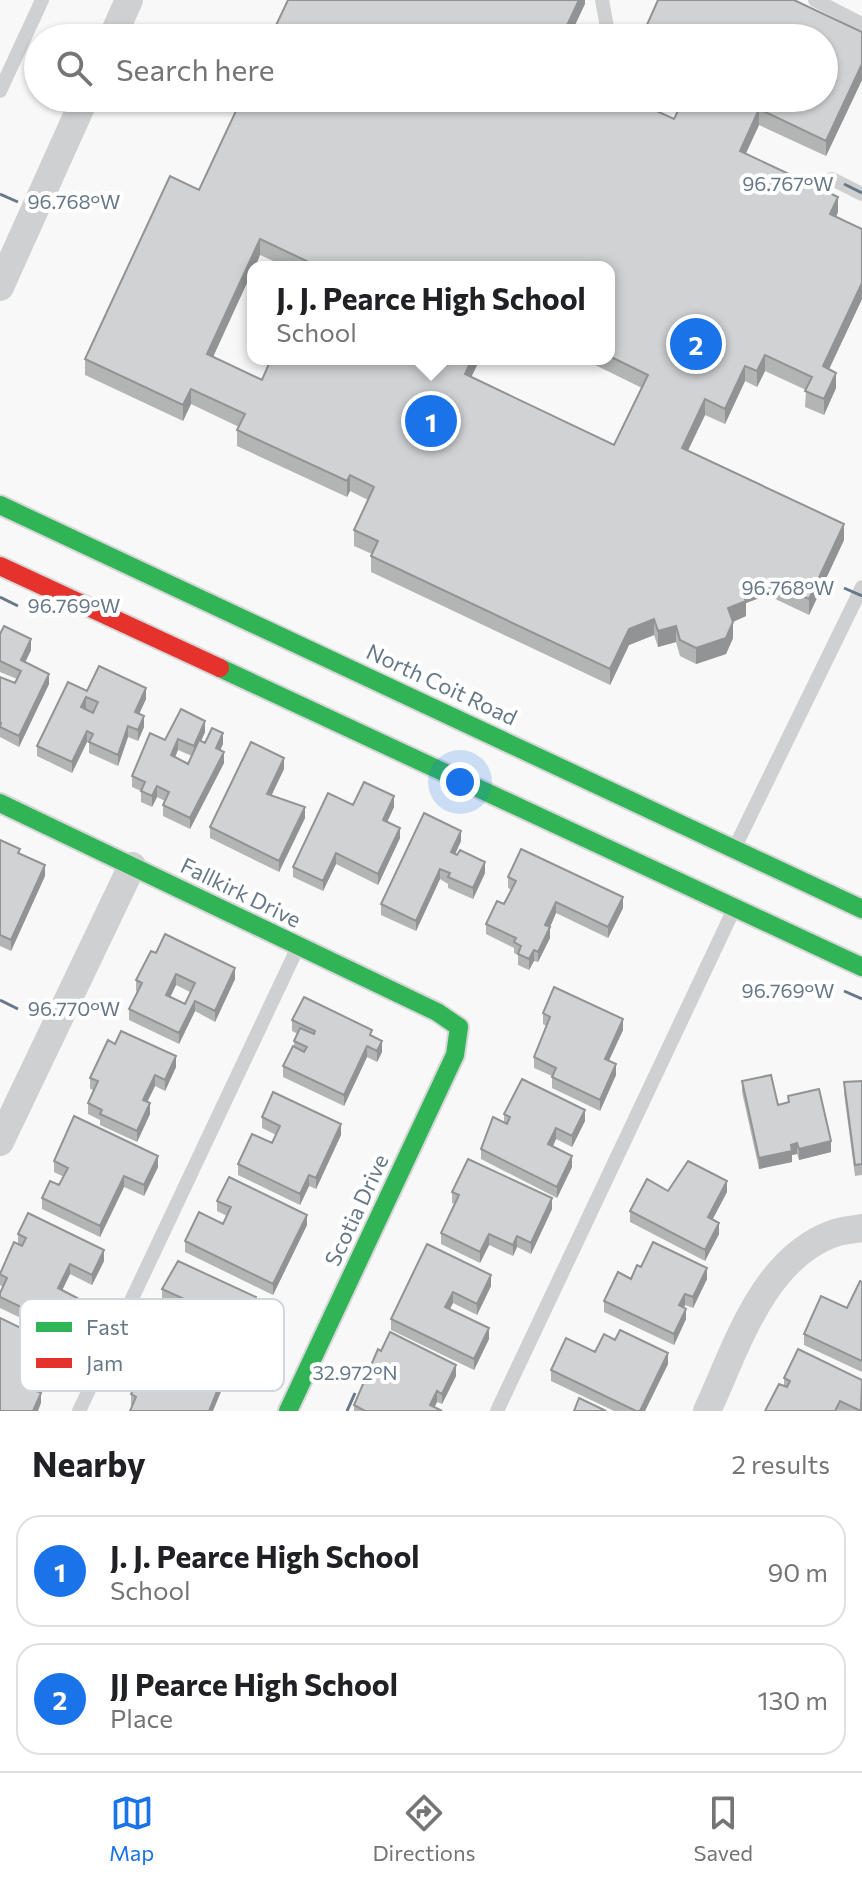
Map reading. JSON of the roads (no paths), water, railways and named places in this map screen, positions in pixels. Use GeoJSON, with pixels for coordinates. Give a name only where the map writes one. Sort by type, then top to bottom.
{"type":"FeatureCollection","features":[{"type":"Feature","properties":{"kind":"main road","name":"North Coit Road"},"geometry":{"type":"LineString","coordinates":[[0,505],[862,909]]}},
{"type":"Feature","properties":{"kind":"main road"},"geometry":{"type":"LineString","coordinates":[[0,566],[862,967]]}},
{"type":"Feature","properties":{"kind":"main road","name":"Fallkirk Drive"},"geometry":{"type":"LineString","coordinates":[[0,803],[437,1012],[459,1027]]}},
{"type":"Feature","properties":{"kind":"main road","name":"Scotia Drive"},"geometry":{"type":"LineString","coordinates":[[288,1411],[455,1055],[459,1027]]}},
{"type":"Feature","properties":{"kind":"street"},"geometry":{"type":"LineString","coordinates":[[118,24],[129,0]]}},
{"type":"Feature","properties":{"kind":"street"},"geometry":{"type":"LineString","coordinates":[[0,287],[79,112]]}},
{"type":"Feature","properties":{"kind":"street"},"geometry":{"type":"LineString","coordinates":[[0,1142],[132,866]]}},
{"type":"Feature","properties":{"kind":"street"},"geometry":{"type":"LineString","coordinates":[[707,1411],[757,1304],[793,1256],[832,1233],[862,1228]]}},
{"type":"Feature","properties":{"kind":"lane"},"geometry":{"type":"LineString","coordinates":[[31,24],[42,0]]}},
{"type":"Feature","properties":{"kind":"lane"},"geometry":{"type":"LineString","coordinates":[[602,0],[606,24]]}},
{"type":"Feature","properties":{"kind":"lane"},"geometry":{"type":"LineString","coordinates":[[815,0],[862,24]]}},
{"type":"Feature","properties":{"kind":"lane"},"geometry":{"type":"LineString","coordinates":[[0,91],[24,39]]}},
{"type":"Feature","properties":{"kind":"lane"},"geometry":{"type":"LineString","coordinates":[[832,179],[862,194]]}},
{"type":"Feature","properties":{"kind":"lane"},"geometry":{"type":"LineString","coordinates":[[735,847],[862,587]]}},
{"type":"Feature","properties":{"kind":"lane"},"geometry":{"type":"LineString","coordinates":[[497,1411],[735,907]]}},
{"type":"Feature","properties":{"kind":"lane"},"geometry":{"type":"LineString","coordinates":[[132,1299],[299,946]]}},
{"type":"Feature","properties":{"kind":"lane"},"geometry":{"type":"LineString","coordinates":[[79,1411],[88,1391]]}},
{"type":"Feature","properties":{"kind":"place","name":"JJ Pearce High School"},"geometry":{"type":"Point","coordinates":[696,344]}},
{"type":"Feature","properties":{"kind":"place","name":"J. J. Pearce High School"},"geometry":{"type":"Point","coordinates":[431,421]}}]}
